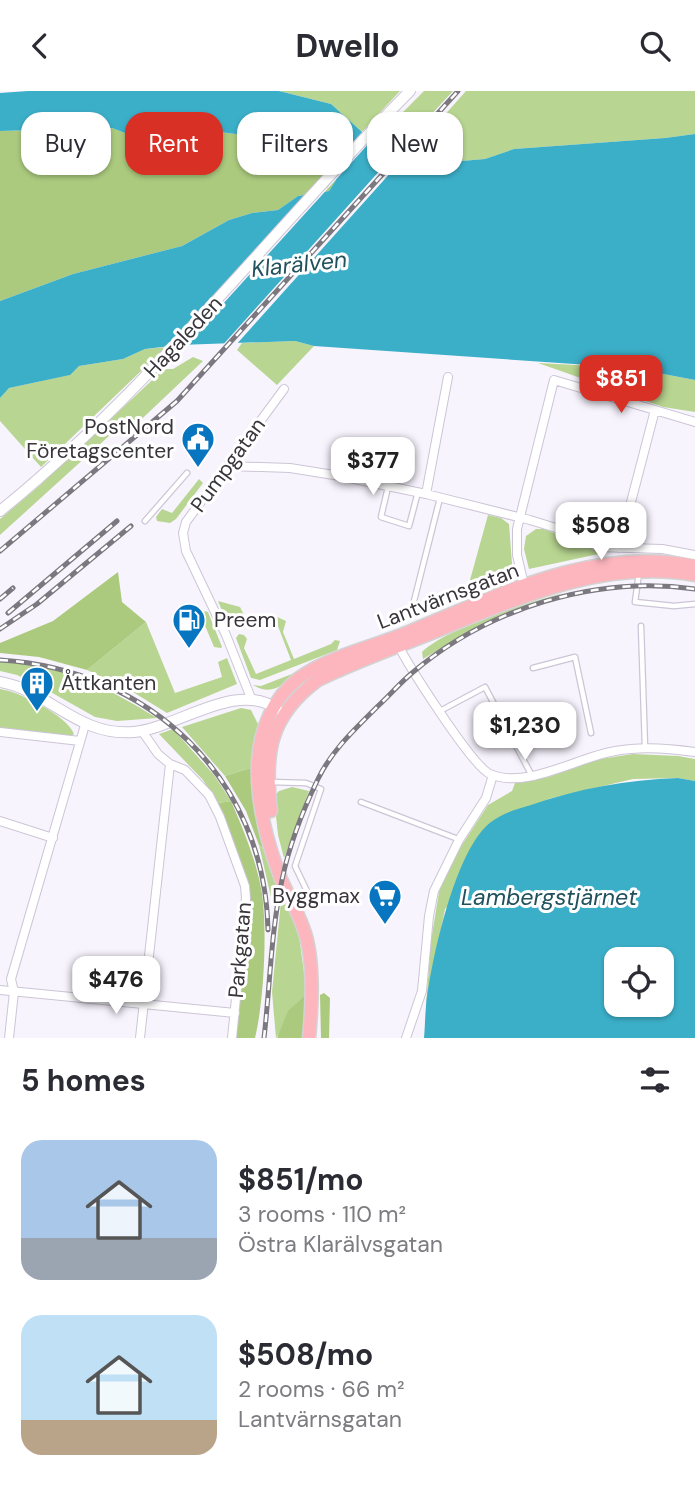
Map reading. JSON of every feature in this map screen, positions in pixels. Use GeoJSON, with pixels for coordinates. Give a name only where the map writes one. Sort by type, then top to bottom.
{"type":"FeatureCollection","features":[{"type":"Feature","properties":{"kind":"main road","name":"Lantvärnsgatan"},"geometry":{"type":"LineString","coordinates":[[278,710],[298,679],[313,670],[397,642],[573,570],[608,563],[670,563],[695,566]]}},
{"type":"Feature","properties":{"kind":"main road","name":"Lantvärnsgatan"},"geometry":{"type":"LineString","coordinates":[[525,591],[593,576],[639,572],[695,575]]}},
{"type":"Feature","properties":{"kind":"main road"},"geometry":{"type":"LineString","coordinates":[[278,710],[264,783],[274,858],[307,943],[311,1007],[309,1038]]}},
{"type":"Feature","properties":{"kind":"main road"},"geometry":{"type":"LineString","coordinates":[[264,783],[279,854],[307,920],[313,943],[317,1007],[315,1038]]}},
{"type":"Feature","properties":{"kind":"street","name":"Hagaleden"},"geometry":{"type":"LineString","coordinates":[[0,511],[61,460],[148,376],[410,91]]}},
{"type":"Feature","properties":{"kind":"street"},"geometry":{"type":"LineString","coordinates":[[422,493],[448,377]]}},
{"type":"Feature","properties":{"kind":"street"},"geometry":{"type":"LineString","coordinates":[[525,591],[516,541],[519,518],[554,380],[695,422]]}},
{"type":"Feature","properties":{"kind":"street","name":"Pumpgatan"},"geometry":{"type":"LineString","coordinates":[[251,698],[226,635],[186,551],[186,522],[284,389]]}},
{"type":"Feature","properties":{"kind":"street"},"geometry":{"type":"LineString","coordinates":[[619,548],[655,410]]}},
{"type":"Feature","properties":{"kind":"street","name":"Hagaleden"},"geometry":{"type":"LineString","coordinates":[[0,505],[96,426]]}},
{"type":"Feature","properties":{"kind":"street"},"geometry":{"type":"LineString","coordinates":[[228,466],[290,468],[388,486],[440,497],[569,532],[590,545],[663,549],[695,555]]}},
{"type":"Feature","properties":{"kind":"street"},"geometry":{"type":"LineString","coordinates":[[397,642],[413,672],[478,764],[485,772],[493,775],[519,778],[531,776],[595,755],[645,748],[695,752]]}},
{"type":"Feature","properties":{"kind":"street"},"geometry":{"type":"LineString","coordinates":[[0,682],[18,687],[85,725],[118,732],[142,731],[233,701],[251,698],[278,710]]}},
{"type":"Feature","properties":{"kind":"street"},"geometry":{"type":"LineString","coordinates":[[9,1038],[14,992],[11,979],[85,725]]}},
{"type":"Feature","properties":{"kind":"street","name":"Parkgatan"},"geometry":{"type":"LineString","coordinates":[[142,731],[158,754],[170,764],[185,770],[209,795],[220,817],[245,886],[232,1038]]}},
{"type":"Feature","properties":{"kind":"street"},"geometry":{"type":"LineString","coordinates":[[0,732],[80,741]]}},
{"type":"Feature","properties":{"kind":"street"},"geometry":{"type":"LineString","coordinates":[[140,1038],[170,764]]}},
{"type":"Feature","properties":{"kind":"street"},"geometry":{"type":"LineString","coordinates":[[406,1038],[422,991],[434,891],[459,839],[486,798],[493,775]]}},
{"type":"Feature","properties":{"kind":"street"},"geometry":{"type":"LineString","coordinates":[[0,821],[53,838]]}},
{"type":"Feature","properties":{"kind":"street"},"geometry":{"type":"LineString","coordinates":[[0,990],[234,1013]]}},
{"type":"Feature","properties":{"kind":"lane"},"geometry":{"type":"LineString","coordinates":[[145,521],[187,473]]}},
{"type":"Feature","properties":{"kind":"lane"},"geometry":{"type":"LineString","coordinates":[[388,486],[381,517],[409,526],[422,493]]}},
{"type":"Feature","properties":{"kind":"lane"},"geometry":{"type":"LineString","coordinates":[[414,601],[440,497]]}},
{"type":"Feature","properties":{"kind":"lane"},"geometry":{"type":"LineString","coordinates":[[639,572],[635,602],[674,606],[695,604]]}},
{"type":"Feature","properties":{"kind":"lane"},"geometry":{"type":"LineString","coordinates":[[641,626],[645,748]]}},
{"type":"Feature","properties":{"kind":"lane"},"geometry":{"type":"LineString","coordinates":[[533,669],[575,657],[591,733]]}},
{"type":"Feature","properties":{"kind":"lane"},"geometry":{"type":"LineString","coordinates":[[440,711],[485,687],[531,776]]}},
{"type":"Feature","properties":{"kind":"lane"},"geometry":{"type":"LineString","coordinates":[[264,783],[306,783],[321,789],[295,866],[314,906]]}},
{"type":"Feature","properties":{"kind":"lane"},"geometry":{"type":"LineString","coordinates":[[361,802],[459,839]]}},
{"type":"Feature","properties":{"kind":"green space"},"geometry":{"type":"Polygon","coordinates":[[[279,91],[400,91],[381,112],[367,112],[367,127],[362,132],[353,124],[353,112],[340,112],[331,104],[279,91]]]}},
{"type":"Feature","properties":{"kind":"green space"},"geometry":{"type":"Polygon","coordinates":[[[424,91],[453,91],[434,112],[403,112],[424,91]]]}},
{"type":"Feature","properties":{"kind":"green space"},"geometry":{"type":"Polygon","coordinates":[[[466,91],[695,91],[695,134],[514,149],[485,159],[463,161],[463,112],[447,112],[466,91]]]}},
{"type":"Feature","properties":{"kind":"green space"},"geometry":{"type":"Polygon","coordinates":[[[111,128],[125,133],[125,175],[223,175],[223,132],[237,134],[237,175],[328,175],[336,180],[329,191],[298,196],[278,210],[252,213],[229,220],[182,246],[73,274],[0,301],[0,131],[21,130],[21,175],[111,175],[111,128]]]}},
{"type":"Feature","properties":{"kind":"green space"},"geometry":{"type":"Polygon","coordinates":[[[295,341],[314,346],[277,385],[237,350],[242,343],[295,341]]]}},
{"type":"Feature","properties":{"kind":"green space"},"geometry":{"type":"Polygon","coordinates":[[[166,347],[41,467],[0,421],[0,398],[9,388],[69,375],[79,366],[123,359],[145,349],[166,347]]]}},
{"type":"Feature","properties":{"kind":"green space"},"geometry":{"type":"Polygon","coordinates":[[[193,357],[203,361],[128,432],[120,426],[0,535],[0,519],[164,369],[173,369],[193,357]]]}},
{"type":"Feature","properties":{"kind":"green space"},"geometry":{"type":"Polygon","coordinates":[[[538,363],[632,368],[695,380],[695,412],[663,407],[538,363]]]}},
{"type":"Feature","properties":{"kind":"green space"},"geometry":{"type":"Polygon","coordinates":[[[199,479],[203,483],[176,519],[170,523],[157,521],[156,517],[162,509],[172,513],[199,479]]]}},
{"type":"Feature","properties":{"kind":"green space"},"geometry":{"type":"Polygon","coordinates":[[[488,515],[501,518],[509,524],[513,577],[465,598],[488,515]]]}},
{"type":"Feature","properties":{"kind":"green space"},"geometry":{"type":"Polygon","coordinates":[[[536,529],[544,529],[603,553],[529,569],[524,549],[526,536],[536,529]]]}},
{"type":"Feature","properties":{"kind":"green space"},"geometry":{"type":"Polygon","coordinates":[[[118,572],[122,602],[146,622],[87,670],[39,657],[0,653],[0,643],[53,621],[118,572]]]}},
{"type":"Feature","properties":{"kind":"green space"},"geometry":{"type":"Polygon","coordinates":[[[563,593],[482,624],[423,659],[422,652],[468,625],[563,593]]]}},
{"type":"Feature","properties":{"kind":"green space"},"geometry":{"type":"Polygon","coordinates":[[[218,601],[240,607],[244,615],[240,621],[228,625],[218,601]]]}},
{"type":"Feature","properties":{"kind":"green space"},"geometry":{"type":"Polygon","coordinates":[[[205,611],[208,612],[221,648],[214,647],[201,616],[205,611]]]}},
{"type":"Feature","properties":{"kind":"green space"},"geometry":{"type":"Polygon","coordinates":[[[273,615],[286,621],[283,632],[294,659],[335,640],[340,641],[337,650],[260,680],[251,678],[236,638],[239,634],[247,639],[244,648],[256,674],[291,660],[276,621],[272,620],[273,615]]]}},
{"type":"Feature","properties":{"kind":"green space"},"geometry":{"type":"Polygon","coordinates":[[[146,622],[175,693],[222,677],[218,662],[227,658],[237,684],[167,713],[128,689],[87,670],[146,622]]]}},
{"type":"Feature","properties":{"kind":"green space"},"geometry":{"type":"Polygon","coordinates":[[[0,662],[42,666],[82,678],[157,718],[117,721],[95,717],[40,686],[17,675],[0,671],[0,662]]]}},
{"type":"Feature","properties":{"kind":"green space"},"geometry":{"type":"Polygon","coordinates":[[[297,672],[282,685],[272,689],[266,690],[253,685],[261,686],[297,672]]]}},
{"type":"Feature","properties":{"kind":"green space"},"geometry":{"type":"Polygon","coordinates":[[[0,689],[18,694],[53,712],[74,734],[70,737],[0,729],[0,689]]]}},
{"type":"Feature","properties":{"kind":"green space"},"geometry":{"type":"Polygon","coordinates":[[[241,708],[251,710],[259,726],[254,767],[225,776],[182,727],[241,708]]]}},
{"type":"Feature","properties":{"kind":"green space"},"geometry":{"type":"Polygon","coordinates":[[[173,729],[214,775],[231,801],[218,803],[203,780],[159,734],[173,729]]]}},
{"type":"Feature","properties":{"kind":"green space"},"geometry":{"type":"Polygon","coordinates":[[[633,754],[695,759],[695,781],[678,778],[633,779],[548,799],[445,909],[426,1005],[431,941],[440,886],[456,854],[488,805],[512,791],[515,783],[549,777],[587,761],[633,754]]]}},
{"type":"Feature","properties":{"kind":"green space"},"geometry":{"type":"Polygon","coordinates":[[[254,767],[267,852],[259,845],[246,811],[225,776],[254,767]]]}},
{"type":"Feature","properties":{"kind":"green space"},"geometry":{"type":"Polygon","coordinates":[[[292,787],[309,791],[284,858],[278,835],[274,797],[279,791],[292,787]]]}},
{"type":"Feature","properties":{"kind":"green space"},"geometry":{"type":"Polygon","coordinates":[[[231,801],[252,854],[263,904],[264,963],[255,1038],[233,1038],[250,891],[218,803],[231,801]]]}},
{"type":"Feature","properties":{"kind":"green space"},"geometry":{"type":"Polygon","coordinates":[[[259,845],[270,858],[275,873],[273,906],[259,845]]]}},
{"type":"Feature","properties":{"kind":"green space"},"geometry":{"type":"Polygon","coordinates":[[[282,891],[298,929],[307,994],[276,1038],[272,992],[282,891]]]}},
{"type":"Feature","properties":{"kind":"green space"},"geometry":{"type":"Polygon","coordinates":[[[324,993],[330,998],[329,1038],[321,1038],[320,995],[324,993]]]}},
{"type":"Feature","properties":{"kind":"green space"},"geometry":{"type":"Polygon","coordinates":[[[307,994],[304,1038],[277,1038],[288,1011],[307,994]]]}},
{"type":"Feature","properties":{"kind":"water"},"geometry":{"type":"Polygon","coordinates":[[[279,91],[331,104],[340,112],[237,112],[237,134],[223,132],[223,112],[125,112],[125,133],[111,128],[111,112],[21,112],[21,130],[0,131],[0,93],[279,91]]]}},
{"type":"Feature","properties":{"kind":"water","name":"Klarälven"},"geometry":{"type":"Polygon","coordinates":[[[353,124],[367,140],[367,175],[463,175],[463,161],[485,159],[514,149],[695,134],[695,380],[632,368],[314,346],[295,341],[179,345],[145,349],[123,359],[79,366],[70,375],[9,388],[0,398],[0,301],[73,274],[182,246],[229,220],[252,213],[278,210],[298,196],[329,191],[336,180],[328,175],[353,175],[353,124]]]}},
{"type":"Feature","properties":{"kind":"water","name":"Lambergstjärnet"},"geometry":{"type":"Polygon","coordinates":[[[678,778],[695,781],[695,1038],[424,1038],[426,1006],[439,935],[456,880],[478,836],[491,822],[515,810],[567,794],[622,783],[678,778]]]}},
{"type":"Feature","properties":{"kind":"pier"},"geometry":{"type":"Polygon","coordinates":[[[364,130],[367,145],[353,161],[353,142],[364,130]]]}},
{"type":"Feature","properties":{"kind":"pier"},"geometry":{"type":"Polygon","coordinates":[[[323,175],[340,175],[183,348],[163,351],[308,191],[327,188],[332,181],[323,175]]]}},
{"type":"Feature","properties":{"kind":"pier"},"geometry":{"type":"Polygon","coordinates":[[[376,175],[388,175],[235,346],[221,347],[376,175]]]}},
{"type":"Feature","properties":{"kind":"railway"},"geometry":{"type":"LineString","coordinates":[[0,551],[177,401],[458,91]]}},
{"type":"Feature","properties":{"kind":"railway"},"geometry":{"type":"LineString","coordinates":[[8,613],[117,521]]}},
{"type":"Feature","properties":{"kind":"railway"},"geometry":{"type":"LineString","coordinates":[[0,629],[37,604],[131,526]]}},
{"type":"Feature","properties":{"kind":"railway"},"geometry":{"type":"LineString","coordinates":[[264,1038],[275,919],[288,854],[318,779],[337,749],[353,732],[408,677],[442,650],[474,630],[509,614],[582,592],[620,587],[695,589]]}},
{"type":"Feature","properties":{"kind":"railway"},"geometry":{"type":"LineString","coordinates":[[0,599],[13,588]]}},
{"type":"Feature","properties":{"kind":"railway"},"geometry":{"type":"LineString","coordinates":[[0,660],[54,668],[104,685],[149,709],[189,741],[221,780],[246,825],[262,875],[268,930]]}},
{"type":"Feature","properties":{"kind":"place","name":"PostNord Företagscenter"},"geometry":{"type":"Point","coordinates":[198,469]}},
{"type":"Feature","properties":{"kind":"place","name":"Preem"},"geometry":{"type":"Point","coordinates":[189,650]}},
{"type":"Feature","properties":{"kind":"place","name":"Åttkanten"},"geometry":{"type":"Point","coordinates":[37,713]}},
{"type":"Feature","properties":{"kind":"place","name":"Byggmax"},"geometry":{"type":"Point","coordinates":[385,926]}}]}
